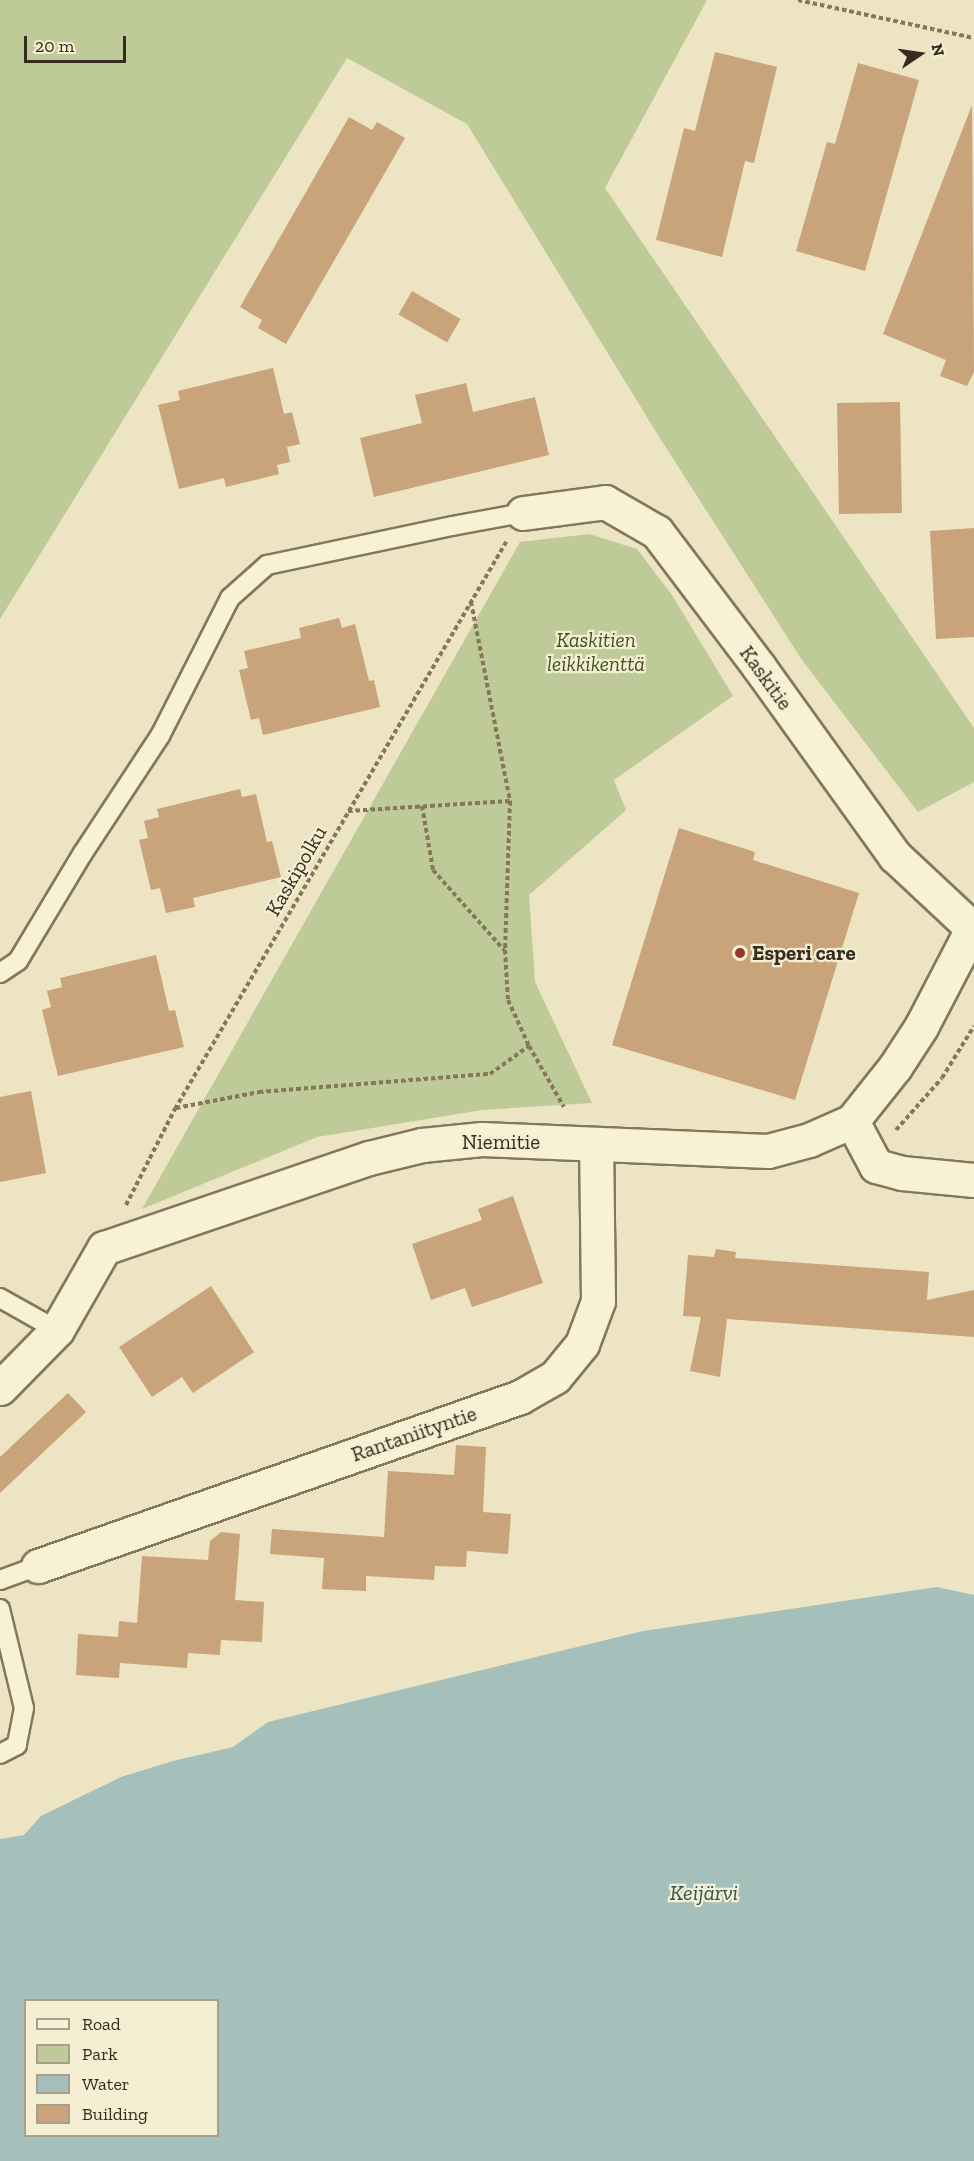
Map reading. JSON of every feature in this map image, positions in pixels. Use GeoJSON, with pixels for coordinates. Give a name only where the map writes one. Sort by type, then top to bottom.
{"type":"FeatureCollection","features":[{"type":"Feature","properties":{"kind":"street","name":"Kaskitie"},"geometry":{"type":"LineString","coordinates":[[523,513],[605,502],[657,532],[759,667],[895,856],[973,926]]}},
{"type":"Feature","properties":{"kind":"street","name":"Niemitie"},"geometry":{"type":"LineString","coordinates":[[104,1248],[369,1158],[423,1145],[482,1138],[768,1151],[809,1140],[859,1134],[895,1067],[921,1027],[973,926]]}},
{"type":"Feature","properties":{"kind":"street"},"geometry":{"type":"LineString","coordinates":[[859,1134],[876,1166],[902,1173],[974,1180]]}},
{"type":"Feature","properties":{"kind":"street","name":"Rantaniityntie"},"geometry":{"type":"LineString","coordinates":[[38,1566],[520,1397],[555,1377],[582,1344],[598,1301],[585,1143]]}},
{"type":"Feature","properties":{"kind":"street"},"geometry":{"type":"LineString","coordinates":[[0,1388],[57,1330],[104,1248]]}},
{"type":"Feature","properties":{"kind":"lane"},"geometry":{"type":"LineString","coordinates":[[0,973],[18,961],[83,853],[160,736],[230,598],[267,565],[523,513]]}},
{"type":"Feature","properties":{"kind":"lane"},"geometry":{"type":"LineString","coordinates":[[0,1298],[57,1330]]}},
{"type":"Feature","properties":{"kind":"lane"},"geometry":{"type":"LineString","coordinates":[[0,1580],[38,1566]]}},
{"type":"Feature","properties":{"kind":"lane"},"geometry":{"type":"LineString","coordinates":[[0,1609],[24,1708],[17,1745],[0,1754]]}},
{"type":"Feature","properties":{"kind":"path"},"geometry":{"type":"LineString","coordinates":[[798,0],[974,38]]}},
{"type":"Feature","properties":{"kind":"path","name":"Kaskipolku"},"geometry":{"type":"LineString","coordinates":[[104,1248],[175,1109],[523,513]]}},
{"type":"Feature","properties":{"kind":"path"},"geometry":{"type":"LineString","coordinates":[[471,601],[510,801],[505,950],[508,1000],[529,1046],[585,1143]]}},
{"type":"Feature","properties":{"kind":"path"},"geometry":{"type":"LineString","coordinates":[[348,811],[510,801]]}},
{"type":"Feature","properties":{"kind":"path"},"geometry":{"type":"LineString","coordinates":[[422,806],[433,870],[505,950]]}},
{"type":"Feature","properties":{"kind":"path"},"geometry":{"type":"LineString","coordinates":[[859,1134],[899,1128],[942,1078],[974,1026]]}},
{"type":"Feature","properties":{"kind":"path"},"geometry":{"type":"LineString","coordinates":[[175,1109],[260,1092],[490,1074],[529,1046]]}},
{"type":"Feature","properties":{"kind":"green space"},"geometry":{"type":"Polygon","coordinates":[[[0,0],[707,0],[605,188],[974,728],[974,782],[918,812],[802,660],[658,435],[467,124],[347,58],[0,619],[0,0]]]}},
{"type":"Feature","properties":{"kind":"green space","name":"Kaskitien leikkikenttä"},"geometry":{"type":"Polygon","coordinates":[[[589,534],[637,549],[672,595],[733,696],[614,780],[626,810],[529,895],[535,982],[592,1103],[482,1110],[317,1137],[142,1209],[520,542],[589,534]]]}},
{"type":"Feature","properties":{"kind":"water","name":"Keijärvi"},"geometry":{"type":"Polygon","coordinates":[[[937,1587],[974,1595],[974,2161],[0,2161],[0,1839],[24,1835],[41,1816],[121,1777],[173,1761],[233,1747],[268,1722],[643,1631],[937,1587]]]}},
{"type":"Feature","properties":{"kind":"building"},"geometry":{"type":"Polygon","coordinates":[[[715,52],[777,67],[754,163],[745,161],[722,257],[656,240],[684,128],[695,131],[715,52]]]}},
{"type":"Feature","properties":{"kind":"building"},"geometry":{"type":"Polygon","coordinates":[[[858,63],[919,80],[865,271],[796,251],[827,142],[835,144],[858,63]]]}},
{"type":"Feature","properties":{"kind":"building"},"geometry":{"type":"Polygon","coordinates":[[[972,105],[974,372],[967,386],[940,376],[946,360],[883,334],[972,105]]]}},
{"type":"Feature","properties":{"kind":"building"},"geometry":{"type":"Polygon","coordinates":[[[349,117],[372,130],[377,122],[405,138],[286,344],[258,328],[262,320],[240,307],[349,117]]]}},
{"type":"Feature","properties":{"kind":"building"},"geometry":{"type":"Polygon","coordinates":[[[412,291],[460,319],[447,342],[398,314],[412,291]]]}},
{"type":"Feature","properties":{"kind":"building"},"geometry":{"type":"Polygon","coordinates":[[[273,368],[284,414],[292,412],[300,444],[287,447],[290,462],[277,465],[279,474],[226,487],[224,478],[179,489],[158,405],[180,400],[178,391],[273,368]]]}},
{"type":"Feature","properties":{"kind":"building"},"geometry":{"type":"Polygon","coordinates":[[[466,383],[473,412],[535,397],[549,455],[374,497],[360,438],[422,423],[415,395],[466,383]]]}},
{"type":"Feature","properties":{"kind":"building"},"geometry":{"type":"Polygon","coordinates":[[[900,402],[902,513],[839,514],[837,403],[900,402]]]}},
{"type":"Feature","properties":{"kind":"building"},"geometry":{"type":"Polygon","coordinates":[[[974,528],[974,637],[936,639],[930,531],[974,528]]]}},
{"type":"Feature","properties":{"kind":"building"},"geometry":{"type":"Polygon","coordinates":[[[339,618],[342,628],[355,624],[369,681],[374,680],[380,707],[263,735],[259,718],[251,720],[239,670],[248,668],[244,651],[301,638],[299,628],[339,618]]]}},
{"type":"Feature","properties":{"kind":"building"},"geometry":{"type":"Polygon","coordinates":[[[240,789],[242,797],[256,794],[267,842],[272,841],[281,877],[193,898],[195,907],[166,913],[160,888],[151,890],[139,840],[148,838],[144,821],[159,817],[157,809],[240,789]]]}},
{"type":"Feature","properties":{"kind":"building","name":"Esperi care"},"geometry":{"type":"Polygon","coordinates":[[[679,828],[755,852],[753,860],[859,893],[795,1100],[612,1045],[679,828]]]}},
{"type":"Feature","properties":{"kind":"building"},"geometry":{"type":"Polygon","coordinates":[[[156,955],[169,1011],[175,1010],[184,1047],[58,1076],[42,1010],[51,1007],[47,991],[62,987],[60,978],[156,955]]]}},
{"type":"Feature","properties":{"kind":"building"},"geometry":{"type":"Polygon","coordinates":[[[31,1091],[46,1173],[0,1182],[0,1097],[31,1091]]]}},
{"type":"Feature","properties":{"kind":"building"},"geometry":{"type":"Polygon","coordinates":[[[513,1196],[543,1283],[472,1307],[465,1288],[431,1300],[412,1244],[482,1220],[478,1209],[513,1196]]]}},
{"type":"Feature","properties":{"kind":"building"},"geometry":{"type":"Polygon","coordinates":[[[716,1249],[736,1252],[735,1258],[929,1272],[927,1300],[974,1290],[974,1337],[727,1319],[720,1377],[690,1371],[701,1317],[683,1316],[688,1255],[714,1257],[716,1249]]]}},
{"type":"Feature","properties":{"kind":"building"},"geometry":{"type":"Polygon","coordinates":[[[211,1286],[254,1352],[193,1393],[182,1377],[152,1397],[119,1347],[211,1286]]]}},
{"type":"Feature","properties":{"kind":"building"},"geometry":{"type":"Polygon","coordinates":[[[68,1393],[86,1412],[0,1493],[0,1457],[68,1393]]]}},
{"type":"Feature","properties":{"kind":"building"},"geometry":{"type":"Polygon","coordinates":[[[456,1445],[486,1447],[483,1512],[511,1514],[508,1554],[467,1551],[466,1567],[435,1566],[434,1580],[366,1576],[366,1591],[322,1589],[324,1558],[270,1554],[272,1529],[384,1537],[388,1471],[454,1475],[456,1445]]]}},
{"type":"Feature","properties":{"kind":"building"},"geometry":{"type":"Polygon","coordinates":[[[221,1532],[240,1534],[235,1600],[264,1602],[262,1642],[221,1640],[220,1655],[188,1653],[187,1668],[120,1663],[119,1678],[76,1675],[78,1634],[118,1637],[119,1621],[137,1623],[142,1556],[208,1560],[210,1541],[221,1532]]]}},
{"type":"Feature","properties":{"kind":"place","name":"Esperi care"},"geometry":{"type":"Point","coordinates":[740,953]}}]}
